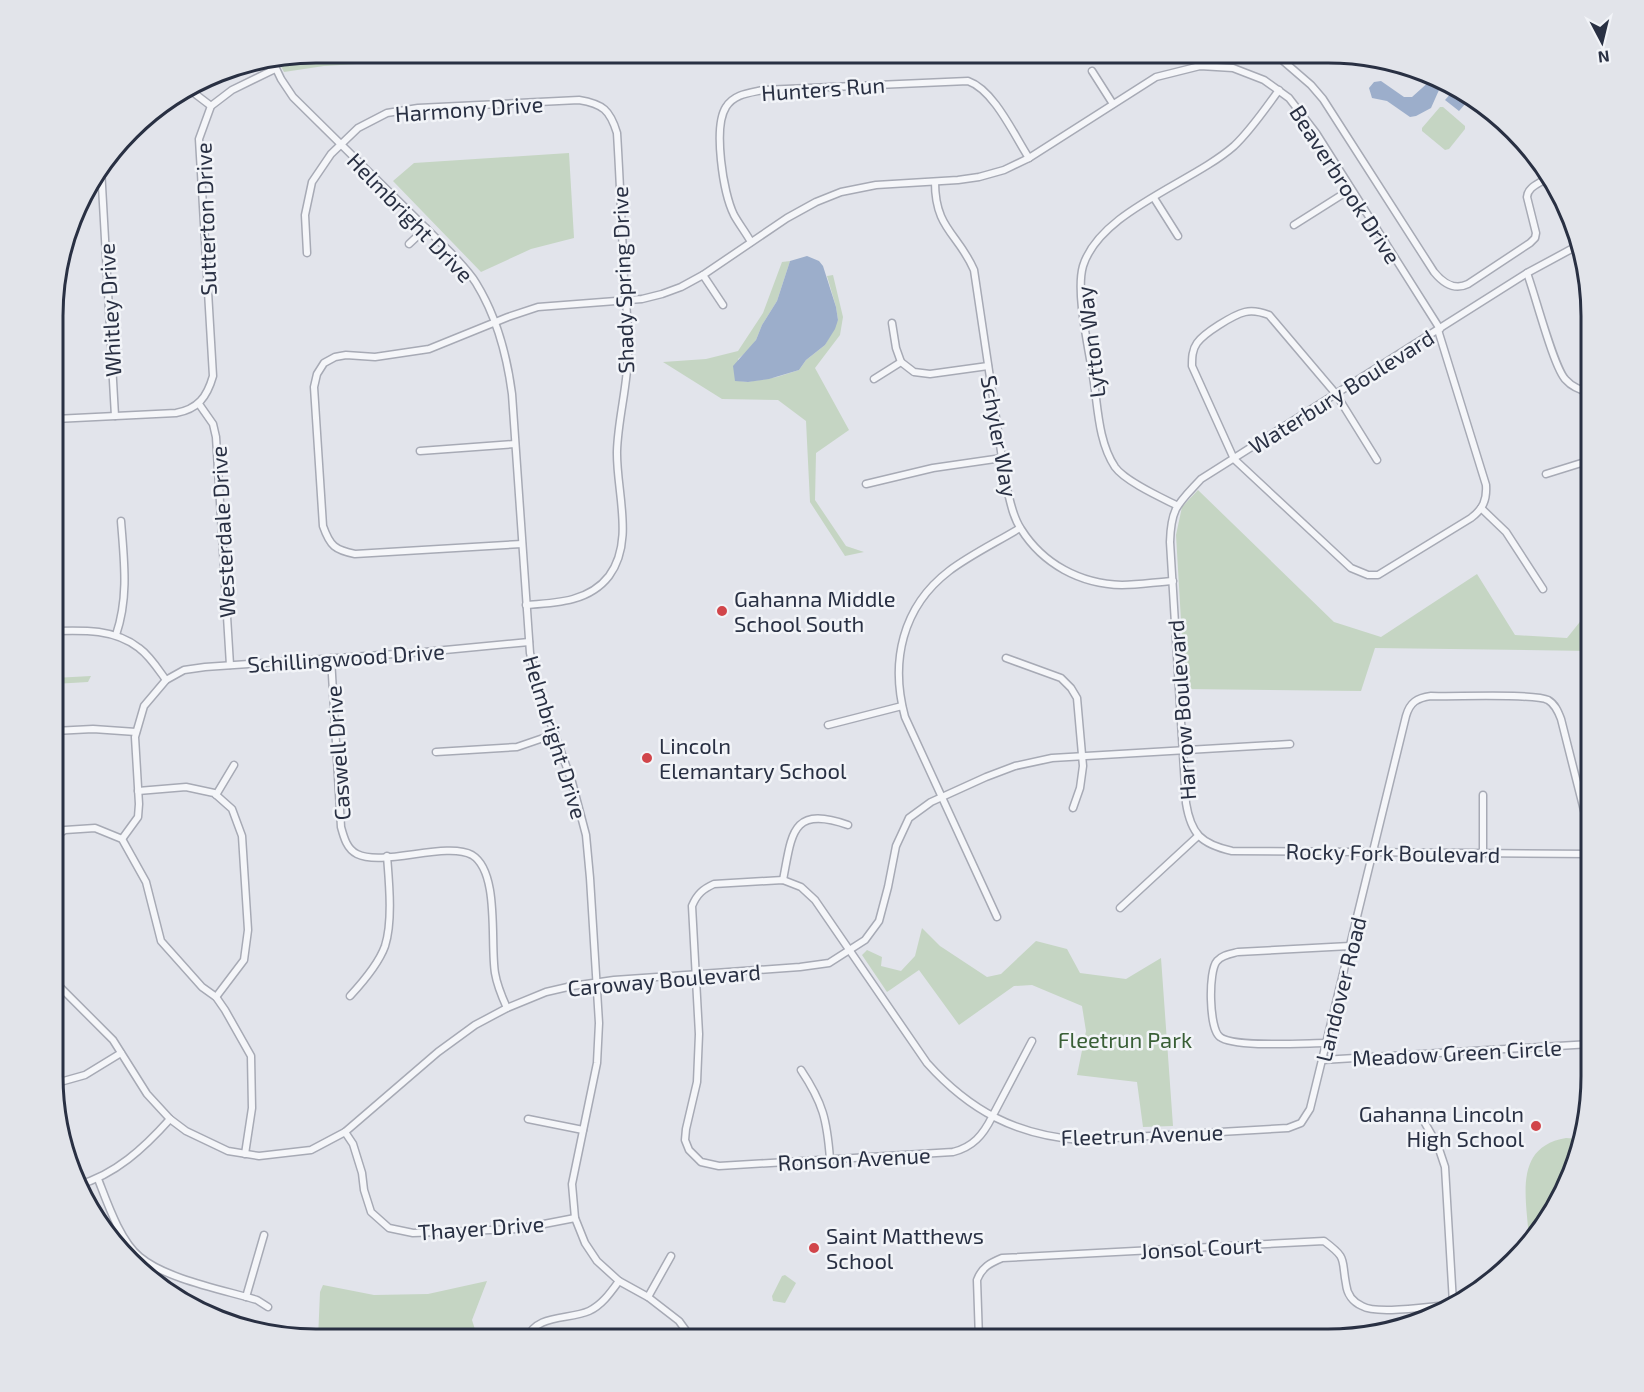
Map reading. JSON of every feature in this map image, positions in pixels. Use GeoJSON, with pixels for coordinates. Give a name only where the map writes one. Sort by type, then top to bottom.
{"type":"FeatureCollection","features":[{"type":"Feature","properties":{"kind":"street"},"geometry":{"type":"LineString","coordinates":[[1286,63],[1323,99],[1434,272],[1449,285],[1457,287],[1468,284],[1535,238],[1536,233],[1527,193],[1530,188],[1541,181]]}},
{"type":"Feature","properties":{"kind":"street","name":"Beaverbrook Drive"},"geometry":{"type":"LineString","coordinates":[[522,544],[355,554],[340,551],[328,540],[323,526],[314,387],[317,374],[324,363],[335,357],[346,355],[375,357],[429,349],[538,307],[626,301],[662,294],[704,275],[751,242],[816,202],[841,192],[876,185],[979,177],[1005,170],[1029,158],[1156,77],[1200,66],[1233,68],[1264,80],[1289,98],[1317,133],[1439,329],[1486,485],[1487,494],[1481,508]]}},
{"type":"Feature","properties":{"kind":"street"},"geometry":{"type":"LineString","coordinates":[[195,94],[211,106],[232,90],[275,69]]}},
{"type":"Feature","properties":{"kind":"street","name":"Helmbright Drive"},"geometry":{"type":"LineString","coordinates":[[275,69],[293,97],[452,254],[476,283],[495,322],[508,362],[529,642],[539,691],[572,782],[586,835],[599,1023],[597,1063],[572,1184],[575,1218],[585,1243],[597,1261],[619,1281],[648,1297],[679,1321],[685,1329]]}},
{"type":"Feature","properties":{"kind":"street"},"geometry":{"type":"LineString","coordinates":[[1092,71],[1113,104]]}},
{"type":"Feature","properties":{"kind":"street","name":"Hunters Run"},"geometry":{"type":"LineString","coordinates":[[751,242],[734,214],[723,185],[720,122],[726,107],[742,94],[763,90],[968,81],[978,84],[990,96],[1029,158]]}},
{"type":"Feature","properties":{"kind":"street","name":"Lytton Way"},"geometry":{"type":"LineString","coordinates":[[1176,505],[1140,486],[1116,468],[1103,438],[1081,288],[1083,268],[1091,249],[1112,225],[1233,147],[1254,124],[1279,90]]}},
{"type":"Feature","properties":{"kind":"street","name":"Harmony Drive"},"geometry":{"type":"LineString","coordinates":[[307,253],[304,215],[312,182],[331,154],[358,128],[387,112],[418,108],[579,100],[593,102],[606,109]]}},
{"type":"Feature","properties":{"kind":"street","name":"Sutterton Drive"},"geometry":{"type":"LineString","coordinates":[[199,404],[208,391],[213,376],[200,139],[211,106]]}},
{"type":"Feature","properties":{"kind":"street","name":"Shady Spring Drive"},"geometry":{"type":"LineString","coordinates":[[526,605],[561,603],[588,594],[609,576],[620,555],[623,532],[617,452],[628,351],[617,133],[606,109]]}},
{"type":"Feature","properties":{"kind":"street","name":"Whitley Drive"},"geometry":{"type":"LineString","coordinates":[[102,182],[116,416]]}},
{"type":"Feature","properties":{"kind":"street","name":"Schyler Way"},"geometry":{"type":"LineString","coordinates":[[935,182],[939,214],[949,232],[968,255],[974,270],[1006,485],[1020,528],[1044,557],[1077,576],[1096,582],[1122,585],[1173,581]]}},
{"type":"Feature","properties":{"kind":"street"},"geometry":{"type":"LineString","coordinates":[[1294,225],[1351,189]]}},
{"type":"Feature","properties":{"kind":"street"},"geometry":{"type":"LineString","coordinates":[[1154,198],[1178,236]]}},
{"type":"Feature","properties":{"kind":"street"},"geometry":{"type":"LineString","coordinates":[[409,244],[426,228]]}},
{"type":"Feature","properties":{"kind":"street","name":"Waterbury Boulevard"},"geometry":{"type":"LineString","coordinates":[[1176,505],[1201,479],[1527,273],[1571,249]]}},
{"type":"Feature","properties":{"kind":"street"},"geometry":{"type":"LineString","coordinates":[[1527,273],[1557,363],[1565,380],[1581,390]]}},
{"type":"Feature","properties":{"kind":"street"},"geometry":{"type":"LineString","coordinates":[[704,275],[723,305]]}},
{"type":"Feature","properties":{"kind":"street"},"geometry":{"type":"LineString","coordinates":[[1377,460],[1336,394],[1269,315],[1259,311],[1246,311],[1204,335],[1196,344],[1192,366],[1234,459],[1351,568],[1368,575],[1387,570],[1471,518],[1481,508],[1506,532],[1543,589]]}},
{"type":"Feature","properties":{"kind":"street"},"geometry":{"type":"LineString","coordinates":[[892,323],[901,362],[914,372],[930,374],[988,366]]}},
{"type":"Feature","properties":{"kind":"street"},"geometry":{"type":"LineString","coordinates":[[874,379],[901,362]]}},
{"type":"Feature","properties":{"kind":"street"},"geometry":{"type":"LineString","coordinates":[[63,419],[176,413],[188,411],[199,404]]}},
{"type":"Feature","properties":{"kind":"street","name":"Westerdale Drive"},"geometry":{"type":"LineString","coordinates":[[199,404],[213,424],[216,437],[230,665]]}},
{"type":"Feature","properties":{"kind":"street"},"geometry":{"type":"LineString","coordinates":[[420,451],[515,444]]}},
{"type":"Feature","properties":{"kind":"street"},"geometry":{"type":"LineString","coordinates":[[866,484],[933,468],[1002,458]]}},
{"type":"Feature","properties":{"kind":"street"},"geometry":{"type":"LineString","coordinates":[[1546,474],[1581,463]]}},
{"type":"Feature","properties":{"kind":"street"},"geometry":{"type":"LineString","coordinates":[[1173,581],[1171,523],[1176,505]]}},
{"type":"Feature","properties":{"kind":"street"},"geometry":{"type":"LineString","coordinates":[[116,635],[122,616],[125,586],[121,521]]}},
{"type":"Feature","properties":{"kind":"street"},"geometry":{"type":"LineString","coordinates":[[997,917],[905,717],[897,683],[900,645],[917,606],[930,589],[948,572],[1020,528]]}},
{"type":"Feature","properties":{"kind":"street","name":"Harrow Boulevard"},"geometry":{"type":"LineString","coordinates":[[1173,581],[1189,821],[1198,836]]}},
{"type":"Feature","properties":{"kind":"street"},"geometry":{"type":"LineString","coordinates":[[63,631],[116,635],[140,648],[166,680],[144,706],[136,732],[138,817],[122,839]]}},
{"type":"Feature","properties":{"kind":"street","name":"Schillingwood Drive"},"geometry":{"type":"LineString","coordinates":[[166,680],[184,670],[230,665],[529,642]]}},
{"type":"Feature","properties":{"kind":"street","name":"Caswell Drive"},"geometry":{"type":"LineString","coordinates":[[331,658],[341,827],[346,843],[357,854],[387,856],[454,851],[471,854],[484,865],[489,882],[495,973],[507,1008]]}},
{"type":"Feature","properties":{"kind":"street"},"geometry":{"type":"LineString","coordinates":[[1006,658],[1061,678],[1077,698],[1080,710],[1083,766],[1080,788],[1073,808]]}},
{"type":"Feature","properties":{"kind":"street","name":"Landover Road"},"geometry":{"type":"LineString","coordinates":[[1301,1123],[1310,1109],[1408,708],[1413,702],[1422,697],[1431,696],[1533,697],[1550,701],[1557,709],[1561,719],[1581,798]]}},
{"type":"Feature","properties":{"kind":"street"},"geometry":{"type":"LineString","coordinates":[[828,725],[902,706]]}},
{"type":"Feature","properties":{"kind":"street"},"geometry":{"type":"LineString","coordinates":[[63,730],[136,732]]}},
{"type":"Feature","properties":{"kind":"street"},"geometry":{"type":"LineString","coordinates":[[436,752],[517,747],[555,734]]}},
{"type":"Feature","properties":{"kind":"street","name":"Caroway Boulevard"},"geometry":{"type":"LineString","coordinates":[[63,991],[113,1040],[147,1094],[170,1119],[186,1131],[228,1151],[245,1154],[259,1156],[311,1150],[345,1132],[438,1052],[475,1025],[507,1008],[546,992],[597,982],[829,963],[865,940],[879,921],[896,846],[909,818],[931,802],[1015,766],[1052,758],[1290,744]]}},
{"type":"Feature","properties":{"kind":"street"},"geometry":{"type":"LineString","coordinates":[[216,795],[234,765]]}},
{"type":"Feature","properties":{"kind":"street"},"geometry":{"type":"LineString","coordinates":[[138,791],[186,787],[216,795],[232,809],[242,836],[248,930],[244,960],[216,998]]}},
{"type":"Feature","properties":{"kind":"street"},"geometry":{"type":"LineString","coordinates":[[1483,795],[1483,853]]}},
{"type":"Feature","properties":{"kind":"street"},"geometry":{"type":"LineString","coordinates":[[695,975],[692,906],[696,896],[704,888],[714,884],[766,879],[783,880],[793,834],[801,824],[822,817],[848,825]]}},
{"type":"Feature","properties":{"kind":"street"},"geometry":{"type":"LineString","coordinates":[[63,831],[95,828],[122,839],[146,882],[161,941],[202,987],[216,998],[251,1056],[252,1108],[245,1154]]}},
{"type":"Feature","properties":{"kind":"street"},"geometry":{"type":"LineString","coordinates":[[1120,908],[1198,836]]}},
{"type":"Feature","properties":{"kind":"street","name":"Rocky Fork Boulevard"},"geometry":{"type":"LineString","coordinates":[[1198,836],[1213,847],[1232,851],[1581,854]]}},
{"type":"Feature","properties":{"kind":"street"},"geometry":{"type":"LineString","coordinates":[[350,996],[363,981],[385,945],[390,904],[387,856]]}},
{"type":"Feature","properties":{"kind":"street","name":"Fleetrun Avenue"},"geometry":{"type":"LineString","coordinates":[[783,880],[801,887],[815,900],[927,1063],[947,1085],[992,1117],[1053,1138],[1080,1140],[1288,1128],[1301,1123]]}},
{"type":"Feature","properties":{"kind":"street"},"geometry":{"type":"LineString","coordinates":[[1326,1043],[1235,1043],[1220,1037],[1213,1021],[1212,968],[1227,954],[1238,952],[1350,946]]}},
{"type":"Feature","properties":{"kind":"street","name":"Ronson Avenue"},"geometry":{"type":"LineString","coordinates":[[695,975],[699,1034],[697,1082],[686,1130],[686,1140],[689,1150],[701,1162],[719,1166],[964,1150],[973,1144],[986,1128],[1032,1041]]}},
{"type":"Feature","properties":{"kind":"street","name":"Meadow Green Circle"},"geometry":{"type":"LineString","coordinates":[[1322,1060],[1581,1045]]}},
{"type":"Feature","properties":{"kind":"street"},"geometry":{"type":"LineString","coordinates":[[63,1081],[85,1075],[121,1053]]}},
{"type":"Feature","properties":{"kind":"street"},"geometry":{"type":"LineString","coordinates":[[801,1070],[822,1106],[828,1129],[830,1160]]}},
{"type":"Feature","properties":{"kind":"street"},"geometry":{"type":"LineString","coordinates":[[1421,1116],[1438,1146],[1445,1167],[1452,1296]]}},
{"type":"Feature","properties":{"kind":"street"},"geometry":{"type":"LineString","coordinates":[[86,1182],[98,1179],[145,1147],[170,1119]]}},
{"type":"Feature","properties":{"kind":"street"},"geometry":{"type":"LineString","coordinates":[[528,1119],[583,1130]]}},
{"type":"Feature","properties":{"kind":"street","name":"Thayer Drive"},"geometry":{"type":"LineString","coordinates":[[345,1132],[353,1144],[363,1173],[364,1190],[371,1212],[389,1228],[413,1233],[518,1229],[575,1218]]}},
{"type":"Feature","properties":{"kind":"street"},"geometry":{"type":"LineString","coordinates":[[98,1179],[119,1230],[139,1256]]}},
{"type":"Feature","properties":{"kind":"street"},"geometry":{"type":"LineString","coordinates":[[246,1297],[264,1235]]}},
{"type":"Feature","properties":{"kind":"street","name":"Jonsol Court"},"geometry":{"type":"LineString","coordinates":[[979,1329],[977,1280],[988,1263],[1002,1258],[1324,1241],[1339,1252],[1344,1263],[1346,1288],[1352,1300],[1363,1308],[1380,1310],[1435,1305]]}},
{"type":"Feature","properties":{"kind":"street"},"geometry":{"type":"LineString","coordinates":[[648,1297],[671,1256]]}},
{"type":"Feature","properties":{"kind":"street"},"geometry":{"type":"LineString","coordinates":[[139,1257],[168,1273],[268,1306]]}},
{"type":"Feature","properties":{"kind":"street"},"geometry":{"type":"LineString","coordinates":[[533,1329],[544,1321],[590,1311],[606,1299],[619,1281]]}},
{"type":"Feature","properties":{"kind":"green space"},"geometry":{"type":"Polygon","coordinates":[[[373,63],[324,66],[284,72],[280,65],[373,63]]]}},
{"type":"Feature","properties":{"kind":"green space"},"geometry":{"type":"Polygon","coordinates":[[[1440,107],[1443,107],[1465,126],[1449,149],[1445,150],[1422,131],[1440,107]]]}},
{"type":"Feature","properties":{"kind":"green space"},"geometry":{"type":"Polygon","coordinates":[[[569,153],[574,238],[531,249],[481,272],[393,181],[414,163],[569,153]]]}},
{"type":"Feature","properties":{"kind":"green space"},"geometry":{"type":"Polygon","coordinates":[[[790,261],[777,301],[750,349],[738,359],[740,381],[777,377],[799,370],[806,360],[825,345],[838,320],[827,276],[833,275],[843,317],[840,335],[815,368],[849,430],[816,453],[815,500],[846,546],[864,552],[845,556],[810,502],[806,421],[778,400],[722,399],[663,362],[706,359],[738,351],[763,313],[782,262],[790,261]]]}},
{"type":"Feature","properties":{"kind":"green space"},"geometry":{"type":"Polygon","coordinates":[[[1198,490],[1334,622],[1381,637],[1477,574],[1515,635],[1567,638],[1581,620],[1581,651],[1375,648],[1361,691],[1185,689],[1176,535],[1182,507],[1198,490]]]}},
{"type":"Feature","properties":{"kind":"green space"},"geometry":{"type":"Polygon","coordinates":[[[91,676],[88,682],[63,683],[63,678],[91,676]]]}},
{"type":"Feature","properties":{"kind":"green space","name":"Fleetrun Park"},"geometry":{"type":"Polygon","coordinates":[[[922,928],[940,946],[987,977],[1001,974],[1036,941],[1067,949],[1080,973],[1126,979],[1161,958],[1173,1126],[1143,1127],[1137,1082],[1077,1075],[1086,1031],[1082,1006],[1032,985],[1014,986],[959,1025],[919,970],[887,992],[862,955],[867,950],[882,957],[881,966],[901,971],[915,956],[922,928]]]}},
{"type":"Feature","properties":{"kind":"green space"},"geometry":{"type":"Polygon","coordinates":[[[1573,1139],[1568,1157],[1555,1188],[1528,1231],[1526,1177],[1537,1152],[1549,1143],[1573,1139]]]}},
{"type":"Feature","properties":{"kind":"green space"},"geometry":{"type":"Polygon","coordinates":[[[785,1275],[796,1283],[785,1303],[773,1301],[772,1296],[782,1276],[785,1275]]]}},
{"type":"Feature","properties":{"kind":"green space"},"geometry":{"type":"Polygon","coordinates":[[[487,1281],[472,1320],[475,1329],[318,1329],[320,1292],[323,1285],[374,1295],[428,1294],[487,1281]]]}},
{"type":"Feature","properties":{"kind":"water"},"geometry":{"type":"Polygon","coordinates":[[[1381,81],[1404,97],[1412,97],[1427,83],[1440,89],[1431,108],[1410,117],[1387,101],[1372,98],[1369,88],[1374,82],[1381,81]]]}},
{"type":"Feature","properties":{"kind":"water"},"geometry":{"type":"Polygon","coordinates":[[[1450,95],[1465,104],[1459,111],[1445,100],[1450,95]]]}},
{"type":"Feature","properties":{"kind":"water"},"geometry":{"type":"Polygon","coordinates":[[[807,256],[819,261],[823,266],[836,307],[838,320],[835,329],[825,345],[806,360],[799,370],[769,379],[735,381],[733,366],[756,340],[762,325],[777,301],[790,261],[807,256]]]}},
{"type":"Feature","properties":{"kind":"place","name":"Gahanna Middle School South"},"geometry":{"type":"Point","coordinates":[722,611]}},
{"type":"Feature","properties":{"kind":"place","name":"Lincoln Elemantary School"},"geometry":{"type":"Point","coordinates":[647,758]}},
{"type":"Feature","properties":{"kind":"place","name":"Gahanna Lincoln High School"},"geometry":{"type":"Point","coordinates":[1536,1126]}},
{"type":"Feature","properties":{"kind":"place","name":"Saint Matthews School"},"geometry":{"type":"Point","coordinates":[814,1248]}}]}
